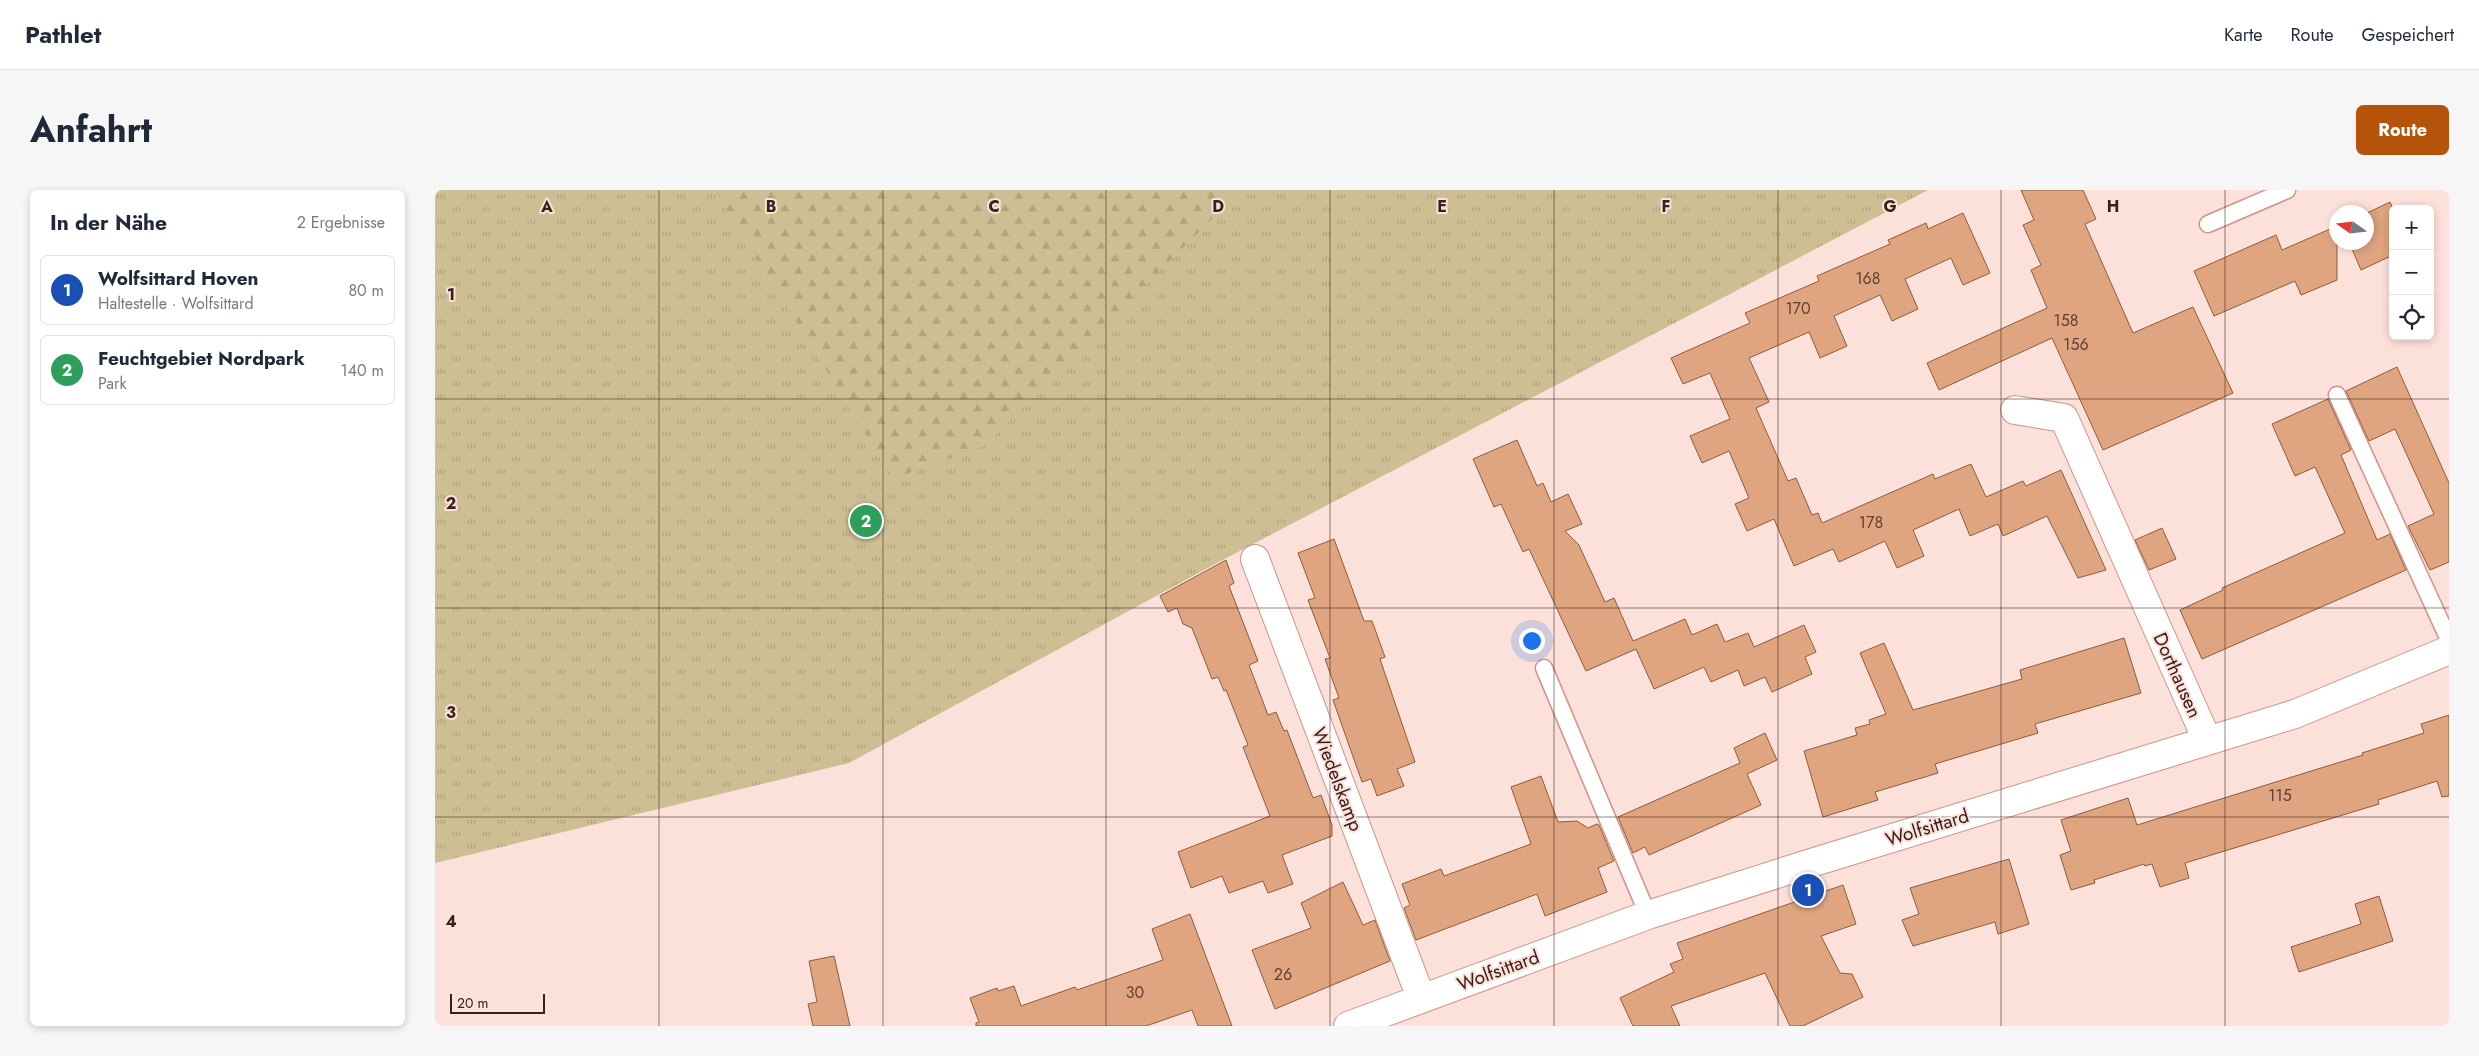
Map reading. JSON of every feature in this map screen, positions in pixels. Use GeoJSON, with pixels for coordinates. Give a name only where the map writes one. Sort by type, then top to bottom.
{"type":"FeatureCollection","features":[{"type":"Feature","properties":{"kind":"street","name":"Dorthausen"},"geometry":{"type":"LineString","coordinates":[[2015,410],[2064,418],[2207,740],[2295,714],[2449,650]]}},
{"type":"Feature","properties":{"kind":"street","name":"Wiedelskamp"},"geometry":{"type":"LineString","coordinates":[[1255,559],[1421,998]]}},
{"type":"Feature","properties":{"kind":"street","name":"Wolfsittard"},"geometry":{"type":"LineString","coordinates":[[1348,1026],[1648,916],[2207,740]]}},
{"type":"Feature","properties":{"kind":"lane"},"geometry":{"type":"LineString","coordinates":[[2208,224],[2287,190]]}},
{"type":"Feature","properties":{"kind":"lane"},"geometry":{"type":"LineString","coordinates":[[2337,395],[2449,640]]}},
{"type":"Feature","properties":{"kind":"lane"},"geometry":{"type":"LineString","coordinates":[[1544,668],[1648,916]]}},
{"type":"Feature","properties":{"kind":"green space"},"geometry":{"type":"Polygon","coordinates":[[[435,190],[1772,190],[929,676],[435,190]]]}},
{"type":"Feature","properties":{"kind":"green space"},"geometry":{"type":"Polygon","coordinates":[[[435,190],[715,190],[893,479],[984,446],[1241,190],[1928,190],[1215,564],[849,763],[435,863],[435,190]]]}},
{"type":"Feature","properties":{"kind":"building"},"geometry":{"type":"Polygon","coordinates":[[[2021,190],[2083,190],[2096,219],[2085,224],[2133,333],[2193,307],[2233,393],[2103,450],[2052,338],[1939,390],[1927,363],[2047,308],[2031,270],[2041,265],[2023,225],[2034,220],[2021,190]]]}},
{"type":"Feature","properties":{"kind":"building"},"geometry":{"type":"Polygon","coordinates":[[[2390,202],[2391,205],[2389,205],[2389,257],[2361,270],[2352,250],[2374,250],[2374,210],[2390,202]]]}},
{"type":"Feature","properties":{"kind":"building"},"geometry":{"type":"Polygon","coordinates":[[[1963,213],[1990,273],[1963,285],[1951,258],[1905,279],[1918,309],[1892,321],[1880,295],[1834,316],[1847,346],[1820,358],[1809,332],[1749,358],[1769,402],[1756,408],[1788,481],[1796,478],[1812,515],[1818,513],[1822,523],[1933,474],[1935,479],[1971,464],[1986,497],[2023,481],[2026,486],[2061,470],[2106,570],[2078,578],[2047,516],[2003,536],[1998,524],[1970,536],[1959,509],[1913,530],[1924,556],[1897,568],[1885,541],[1839,562],[1833,549],[1794,566],[1774,519],[1747,531],[1735,504],[1749,498],[1729,451],[1702,463],[1690,436],[1730,419],[1710,373],[1683,384],[1671,358],[1750,323],[1745,313],[1819,281],[1817,276],[1890,244],[1888,240],[1926,223],[1928,229],[1963,213]]]}},
{"type":"Feature","properties":{"kind":"building"},"geometry":{"type":"Polygon","coordinates":[[[2329,229],[2329,250],[2337,250],[2337,280],[2301,295],[2295,281],[2214,316],[2194,271],[2276,235],[2282,250],[2329,229]]]}},
{"type":"Feature","properties":{"kind":"building"},"geometry":{"type":"Polygon","coordinates":[[[2397,367],[2449,483],[2449,562],[2430,570],[2408,526],[2434,514],[2395,429],[2369,441],[2346,391],[2397,367]]]}},
{"type":"Feature","properties":{"kind":"building"},"geometry":{"type":"Polygon","coordinates":[[[2328,399],[2351,450],[2341,455],[2377,540],[2390,534],[2406,570],[2202,659],[2180,610],[2223,590],[2222,588],[2345,533],[2315,467],[2295,476],[2272,424],[2328,399]]]}},
{"type":"Feature","properties":{"kind":"building"},"geometry":{"type":"Polygon","coordinates":[[[1517,440],[1537,486],[1543,483],[1551,502],[1568,494],[1582,524],[1565,531],[1579,545],[1605,602],[1614,598],[1633,641],[1685,619],[1692,635],[1717,624],[1725,642],[1748,633],[1754,647],[1804,625],[1816,652],[1805,657],[1812,674],[1772,692],[1765,677],[1744,686],[1738,670],[1711,682],[1704,667],[1654,689],[1636,649],[1586,671],[1529,549],[1523,552],[1501,504],[1494,507],[1473,459],[1517,440]]]}},
{"type":"Feature","properties":{"kind":"building"},"geometry":{"type":"Polygon","coordinates":[[[2162,528],[2176,559],[2149,570],[2135,540],[2162,528]]]}},
{"type":"Feature","properties":{"kind":"building"},"geometry":{"type":"Polygon","coordinates":[[[1334,539],[1364,621],[1372,621],[1385,657],[1380,659],[1415,762],[1397,769],[1404,786],[1377,796],[1371,779],[1362,782],[1333,700],[1339,698],[1325,659],[1330,658],[1308,600],[1315,598],[1298,553],[1334,539]]]}},
{"type":"Feature","properties":{"kind":"building"},"geometry":{"type":"Polygon","coordinates":[[[1226,560],[1234,583],[1229,586],[1258,661],[1249,665],[1268,715],[1276,712],[1284,731],[1287,730],[1313,798],[1321,795],[1332,825],[1332,836],[1282,855],[1293,884],[1268,893],[1263,881],[1229,893],[1222,876],[1191,888],[1178,852],[1270,816],[1243,747],[1248,745],[1226,690],[1224,691],[1218,677],[1212,679],[1192,628],[1183,624],[1177,608],[1168,612],[1160,596],[1226,560]]]}},
{"type":"Feature","properties":{"kind":"building"},"geometry":{"type":"Polygon","coordinates":[[[2124,638],[2141,693],[2035,724],[2038,733],[1935,764],[1938,773],[1875,792],[1878,800],[1823,817],[1804,751],[1857,735],[1855,728],[1870,724],[1869,720],[1886,714],[1860,653],[1884,643],[1913,710],[2022,679],[2020,670],[2124,638]]]}},
{"type":"Feature","properties":{"kind":"building"},"geometry":{"type":"Polygon","coordinates":[[[2449,715],[2449,796],[2442,797],[2437,781],[2378,800],[2379,804],[2185,863],[2189,878],[2160,887],[2152,864],[2145,866],[2144,864],[2094,880],[2095,883],[2071,890],[2060,855],[2071,851],[2061,820],[2128,798],[2137,825],[2363,755],[2362,753],[2424,733],[2421,724],[2449,715]]]}},
{"type":"Feature","properties":{"kind":"building"},"geometry":{"type":"Polygon","coordinates":[[[1765,733],[1777,760],[1747,774],[1761,805],[1649,855],[1645,847],[1633,853],[1618,817],[1740,763],[1734,748],[1765,733]]]}},
{"type":"Feature","properties":{"kind":"building"},"geometry":{"type":"Polygon","coordinates":[[[1541,776],[1558,822],[1577,821],[1588,828],[1599,825],[1614,861],[1598,868],[1607,892],[1545,916],[1537,894],[1416,940],[1404,908],[1410,905],[1402,884],[1441,869],[1444,876],[1531,844],[1511,787],[1541,776]]]}},
{"type":"Feature","properties":{"kind":"building"},"geometry":{"type":"Polygon","coordinates":[[[2009,859],[2029,924],[1998,934],[1995,922],[1913,946],[1902,920],[1919,914],[1910,888],[2009,859]]]}},
{"type":"Feature","properties":{"kind":"building"},"geometry":{"type":"Polygon","coordinates":[[[1343,882],[1363,925],[1375,920],[1390,961],[1275,1009],[1252,950],[1311,928],[1301,903],[1343,882]]]}},
{"type":"Feature","properties":{"kind":"building"},"geometry":{"type":"Polygon","coordinates":[[[1843,885],[1856,924],[1821,936],[1840,973],[1852,974],[1863,997],[1803,1026],[1790,1026],[1765,973],[1671,1006],[1680,1026],[1633,1026],[1620,998],[1674,972],[1670,964],[1683,959],[1677,943],[1843,885]]]}},
{"type":"Feature","properties":{"kind":"building"},"geometry":{"type":"Polygon","coordinates":[[[2379,896],[2393,941],[2299,972],[2291,947],[2361,924],[2355,904],[2379,896]]]}},
{"type":"Feature","properties":{"kind":"building"},"geometry":{"type":"Polygon","coordinates":[[[1190,914],[1232,1026],[1198,1026],[1192,1010],[1146,1026],[976,1026],[976,1023],[979,1022],[970,998],[997,988],[998,991],[1014,986],[1021,1006],[1075,987],[1077,990],[1163,960],[1152,929],[1190,914]]]}},
{"type":"Feature","properties":{"kind":"building"},"geometry":{"type":"Polygon","coordinates":[[[834,956],[850,1026],[813,1026],[808,1004],[817,1002],[809,961],[834,956]]]}},
{"type":"Feature","properties":{"kind":"place","name":"Feuchtgebiet Nordpark"},"geometry":{"type":"Point","coordinates":[866,521]}},
{"type":"Feature","properties":{"kind":"place","name":"Wolfsittard Hoven"},"geometry":{"type":"Point","coordinates":[1808,890]}}]}
